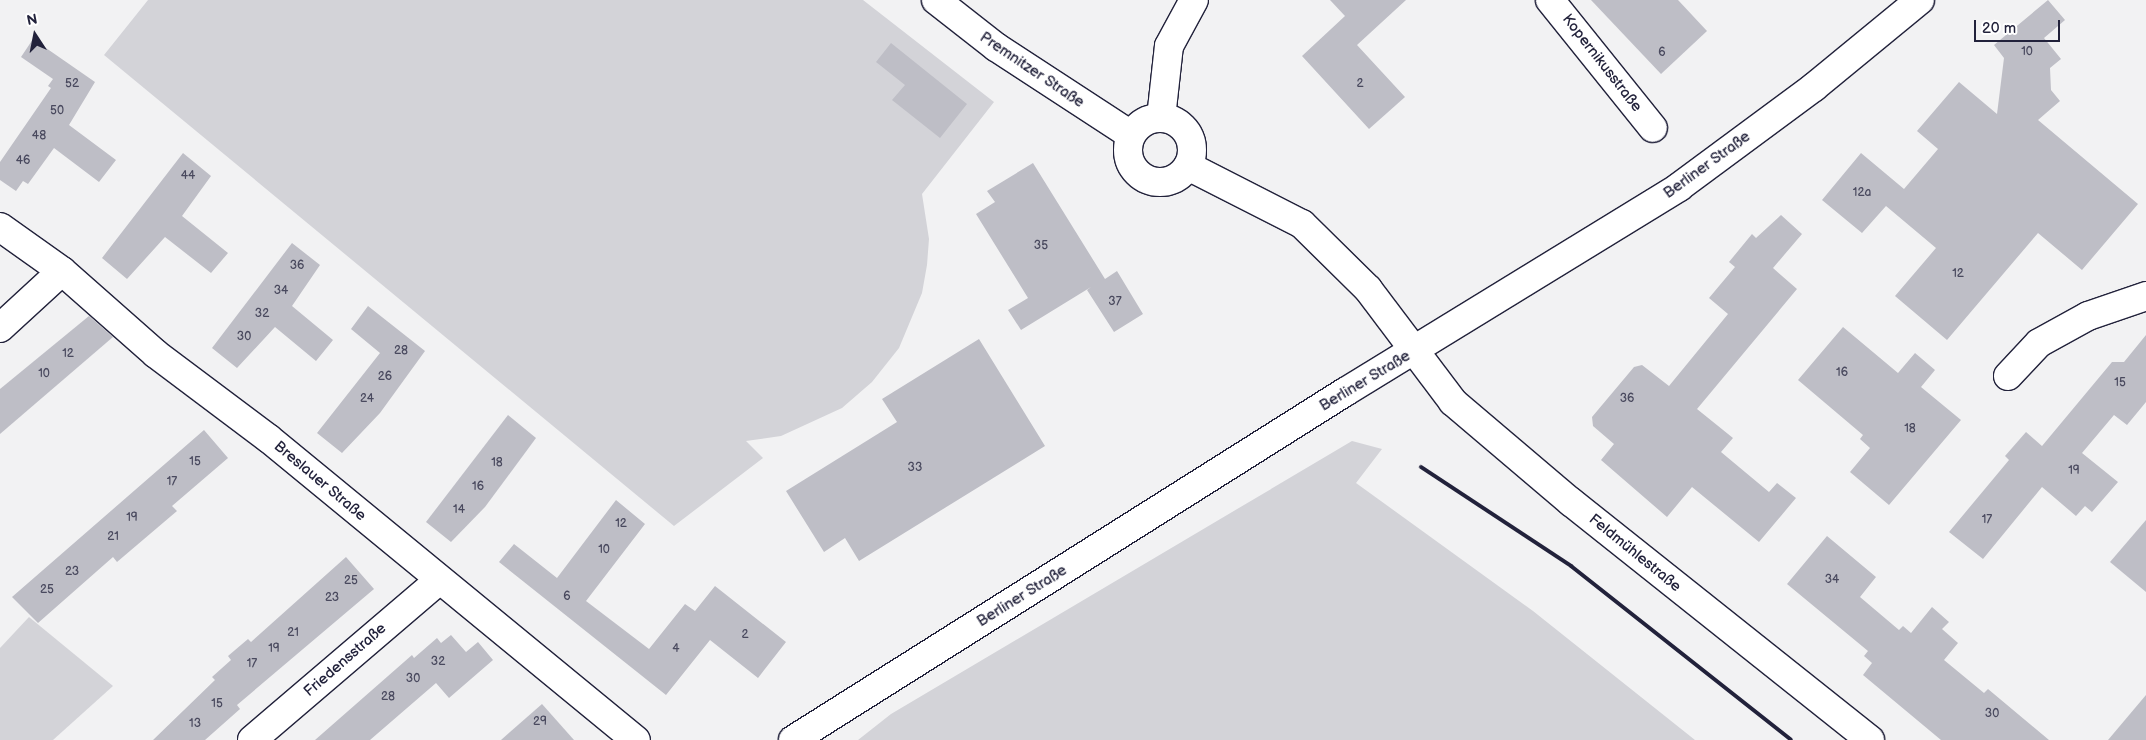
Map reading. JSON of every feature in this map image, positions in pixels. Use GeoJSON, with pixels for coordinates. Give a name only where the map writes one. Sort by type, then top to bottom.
{"type":"FeatureCollection","features":[{"type":"Feature","properties":{"kind":"street","name":"Premnitzer Straße"},"geometry":{"type":"LineString","coordinates":[[936,0],[996,47],[1132,135]]}},
{"type":"Feature","properties":{"kind":"street"},"geometry":{"type":"LineString","coordinates":[[1161,118],[1169,46],[1194,0]]}},
{"type":"Feature","properties":{"kind":"street","name":"Kopernikusstraße"},"geometry":{"type":"LineString","coordinates":[[1550,0],[1653,128]]}},
{"type":"Feature","properties":{"kind":"street","name":"Berliner Straße"},"geometry":{"type":"LineString","coordinates":[[794,740],[1678,187],[1814,87],[1920,0]]}},
{"type":"Feature","properties":{"kind":"street"},"geometry":{"type":"LineString","coordinates":[[1161,118],[1179,124],[1190,138],[1188,166],[1180,174],[1160,182],[1140,175],[1128,156],[1132,135],[1139,125],[1161,118]]}},
{"type":"Feature","properties":{"kind":"street"},"geometry":{"type":"LineString","coordinates":[[1188,166],[1302,224],[1368,289],[1415,350]]}},
{"type":"Feature","properties":{"kind":"street","name":"Breslauer Straße"},"geometry":{"type":"LineString","coordinates":[[0,227],[62,270],[156,354],[268,438],[438,581],[636,740]]}},
{"type":"Feature","properties":{"kind":"street"},"geometry":{"type":"LineString","coordinates":[[0,328],[62,270]]}},
{"type":"Feature","properties":{"kind":"street"},"geometry":{"type":"LineString","coordinates":[[2008,376],[2039,342],[2088,316],[2146,296]]}},
{"type":"Feature","properties":{"kind":"street","name":"Feldmühlestraße"},"geometry":{"type":"LineString","coordinates":[[1415,350],[1453,402],[1571,502],[1870,740]]}},
{"type":"Feature","properties":{"kind":"street","name":"Friedensstraße"},"geometry":{"type":"LineString","coordinates":[[252,740],[438,581]]}},
{"type":"Feature","properties":{"kind":"shaded area"},"geometry":{"type":"Polygon","coordinates":[[[148,0],[863,0],[994,102],[922,194],[929,239],[927,265],[922,293],[899,348],[872,382],[842,408],[781,436],[746,441],[763,458],[674,526],[104,55],[148,0]]]}},
{"type":"Feature","properties":{"kind":"shaded area"},"geometry":{"type":"Polygon","coordinates":[[[1352,441],[1382,449],[1356,483],[1533,611],[1695,740],[858,740],[891,714],[1352,441]]]}},
{"type":"Feature","properties":{"kind":"shaded area"},"geometry":{"type":"Polygon","coordinates":[[[29,617],[113,686],[53,740],[0,740],[0,648],[29,617]]]}},
{"type":"Feature","properties":{"kind":"building"},"geometry":{"type":"Polygon","coordinates":[[[1330,0],[1406,0],[1357,45],[1405,97],[1369,129],[1302,56],[1345,16],[1330,0]]]}},
{"type":"Feature","properties":{"kind":"building"},"geometry":{"type":"Polygon","coordinates":[[[1591,0],[1678,0],[1707,31],[1661,74],[1591,0]]]}},
{"type":"Feature","properties":{"kind":"building"},"geometry":{"type":"Polygon","coordinates":[[[2048,0],[2065,20],[2044,38],[2061,59],[2050,68],[2051,90],[2060,101],[2038,120],[2138,204],[2082,270],[2038,233],[1947,340],[1895,296],[1936,248],[1886,206],[1862,233],[1822,200],[1861,153],[1904,189],[1938,149],[1917,131],[1959,82],[1997,114],[2004,58],[1994,45],[2048,0]]]}},
{"type":"Feature","properties":{"kind":"building"},"geometry":{"type":"Polygon","coordinates":[[[33,39],[95,82],[69,125],[116,160],[99,182],[54,148],[28,184],[23,181],[16,191],[0,180],[0,162],[51,88],[48,86],[53,79],[21,57],[33,39]]]}},
{"type":"Feature","properties":{"kind":"building"},"geometry":{"type":"Polygon","coordinates":[[[891,43],[967,104],[940,138],[892,100],[905,85],[876,62],[891,43]]]}},
{"type":"Feature","properties":{"kind":"building"},"geometry":{"type":"Polygon","coordinates":[[[183,153],[211,176],[182,216],[228,253],[211,273],[165,237],[127,279],[102,258],[183,153]]]}},
{"type":"Feature","properties":{"kind":"building"},"geometry":{"type":"Polygon","coordinates":[[[1033,163],[1105,279],[1117,271],[1143,314],[1114,332],[1087,290],[1091,287],[1021,330],[1008,310],[1028,298],[976,214],[995,202],[987,191],[1033,163]]]}},
{"type":"Feature","properties":{"kind":"building"},"geometry":{"type":"Polygon","coordinates":[[[1781,215],[1802,234],[1773,268],[1797,289],[1697,409],[1733,438],[1721,452],[1769,492],[1777,483],[1796,498],[1759,542],[1692,487],[1667,517],[1601,460],[1614,444],[1593,426],[1592,417],[1634,367],[1642,365],[1669,386],[1728,314],[1709,298],[1735,267],[1729,262],[1752,234],[1756,238],[1781,215]]]}},
{"type":"Feature","properties":{"kind":"building"},"geometry":{"type":"Polygon","coordinates":[[[292,243],[320,265],[292,306],[333,340],[316,361],[275,327],[237,368],[212,348],[292,243]]]}},
{"type":"Feature","properties":{"kind":"building"},"geometry":{"type":"Polygon","coordinates":[[[368,306],[425,351],[380,413],[342,453],[317,433],[380,353],[351,329],[368,306]]]}},
{"type":"Feature","properties":{"kind":"building"},"geometry":{"type":"Polygon","coordinates":[[[89,316],[113,337],[0,434],[0,389],[89,316]]]}},
{"type":"Feature","properties":{"kind":"building"},"geometry":{"type":"Polygon","coordinates":[[[1843,327],[1898,373],[1915,353],[1935,370],[1921,387],[1961,420],[1889,505],[1850,472],[1870,448],[1860,439],[1863,435],[1798,380],[1843,327]]]}},
{"type":"Feature","properties":{"kind":"building"},"geometry":{"type":"Polygon","coordinates":[[[2146,335],[2146,402],[2127,425],[2114,415],[2082,453],[2118,482],[2092,512],[2085,506],[2076,516],[2042,487],[1983,559],[1949,532],[2009,460],[2005,456],[2026,432],[2042,446],[2112,362],[2124,362],[2146,335]]]}},
{"type":"Feature","properties":{"kind":"building"},"geometry":{"type":"Polygon","coordinates":[[[979,339],[1045,446],[859,561],[845,538],[824,552],[786,491],[897,422],[882,399],[979,339]]]}},
{"type":"Feature","properties":{"kind":"building"},"geometry":{"type":"Polygon","coordinates":[[[508,415],[536,438],[485,507],[451,542],[426,522],[508,415]]]}},
{"type":"Feature","properties":{"kind":"building"},"geometry":{"type":"Polygon","coordinates":[[[204,430],[228,458],[172,506],[177,511],[117,562],[113,557],[38,623],[12,597],[204,430]]]}},
{"type":"Feature","properties":{"kind":"building"},"geometry":{"type":"Polygon","coordinates":[[[616,500],[645,524],[586,601],[649,649],[685,604],[695,611],[715,586],[786,642],[758,678],[710,640],[666,695],[499,562],[514,544],[557,578],[616,500]]]}},
{"type":"Feature","properties":{"kind":"building"},"geometry":{"type":"Polygon","coordinates":[[[2146,520],[2146,592],[2110,562],[2146,520]]]}},
{"type":"Feature","properties":{"kind":"building"},"geometry":{"type":"Polygon","coordinates":[[[1827,536],[1876,577],[1860,597],[1899,630],[1903,626],[1911,633],[1932,607],[1949,622],[1942,629],[1958,643],[1944,660],[1984,693],[1988,689],[2049,740],[1941,740],[1863,675],[1872,663],[1864,656],[1868,651],[1787,584],[1827,536]]]}},
{"type":"Feature","properties":{"kind":"building"},"geometry":{"type":"Polygon","coordinates":[[[346,557],[374,589],[237,705],[240,709],[205,740],[153,740],[215,680],[212,677],[231,660],[228,656],[248,639],[251,642],[346,557]]]}},
{"type":"Feature","properties":{"kind":"building"},"geometry":{"type":"Polygon","coordinates":[[[451,635],[466,652],[478,642],[493,660],[449,698],[436,683],[370,740],[315,740],[412,655],[414,658],[437,638],[441,643],[451,635]]]}},
{"type":"Feature","properties":{"kind":"building"},"geometry":{"type":"Polygon","coordinates":[[[2146,695],[2146,740],[2108,740],[2146,695]]]}},
{"type":"Feature","properties":{"kind":"building"},"geometry":{"type":"Polygon","coordinates":[[[542,704],[574,740],[501,740],[542,704]]]}},
{"type":"Feature","properties":{"kind":"railway"},"geometry":{"type":"LineString","coordinates":[[1421,467],[1571,566],[1791,740]]}}]}
